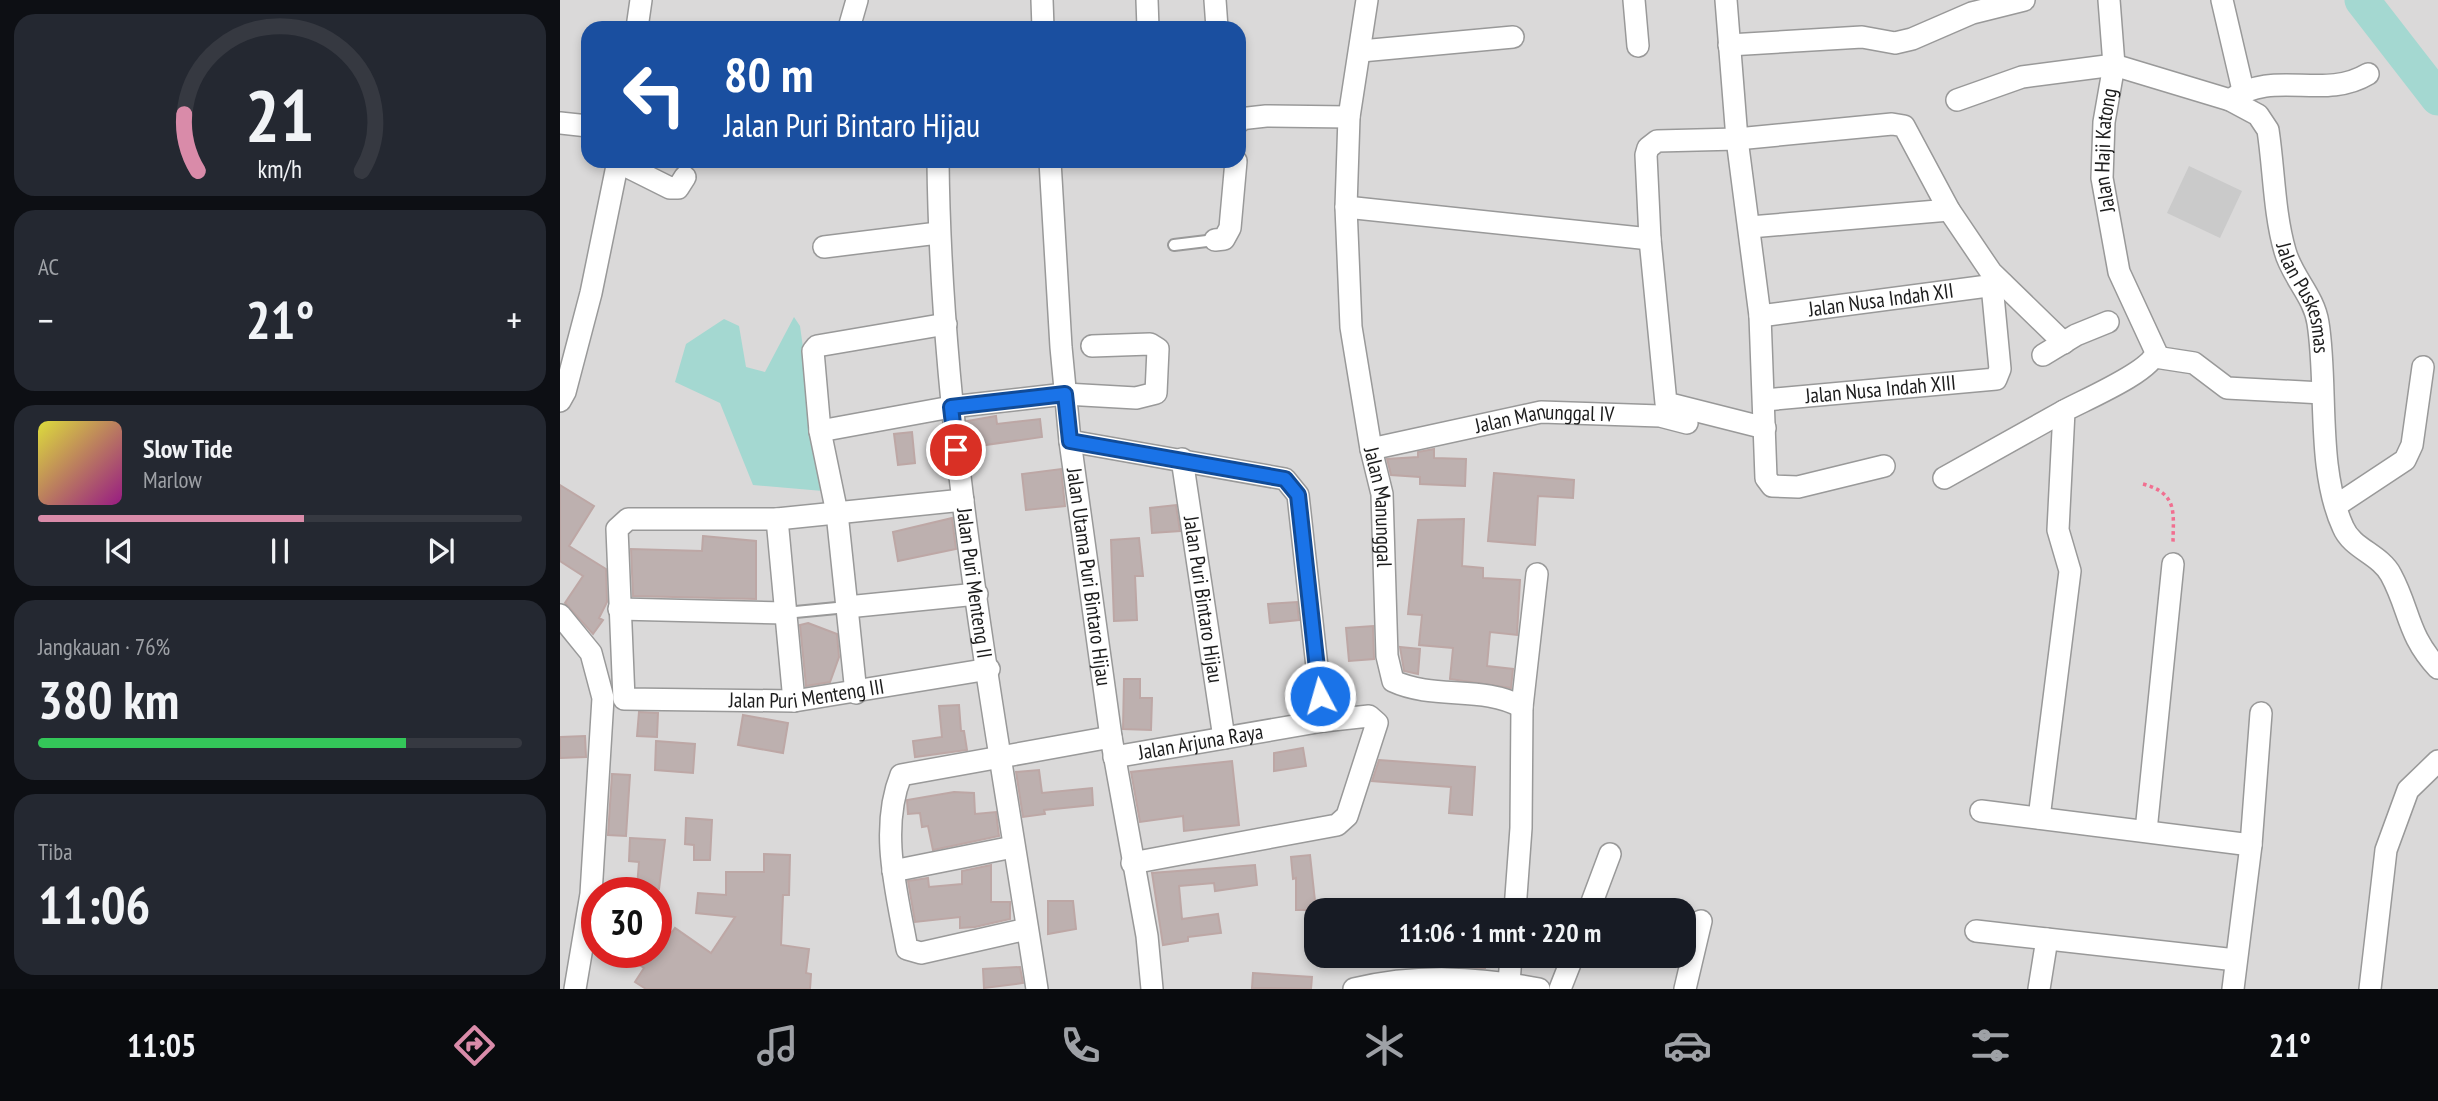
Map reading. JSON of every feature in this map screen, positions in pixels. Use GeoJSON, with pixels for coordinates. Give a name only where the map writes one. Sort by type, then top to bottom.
{"type":"FeatureCollection","features":[{"type":"Feature","properties":{"kind":"street"},"geometry":{"type":"LineString","coordinates":[[638,21],[641,0]]}},
{"type":"Feature","properties":{"kind":"street"},"geometry":{"type":"LineString","coordinates":[[851,21],[857,0]]}},
{"type":"Feature","properties":{"kind":"street"},"geometry":{"type":"LineString","coordinates":[[1042,0],[1043,21]]}},
{"type":"Feature","properties":{"kind":"street"},"geometry":{"type":"LineString","coordinates":[[1147,0],[1148,21]]}},
{"type":"Feature","properties":{"kind":"street"},"geometry":{"type":"LineString","coordinates":[[1215,0],[1216,21]]}},
{"type":"Feature","properties":{"kind":"street","name":"Jalan Manunggal"},"geometry":{"type":"LineString","coordinates":[[1367,0],[1349,117],[1346,207],[1352,327],[1371,449],[1382,495],[1387,656],[1393,681],[1438,694],[1495,696],[1522,707]]}},
{"type":"Feature","properties":{"kind":"street"},"geometry":{"type":"LineString","coordinates":[[1634,0],[1638,46]]}},
{"type":"Feature","properties":{"kind":"street"},"geometry":{"type":"LineString","coordinates":[[1726,0],[1737,139],[1760,316],[1766,478],[1772,486],[1798,487],[1884,466]]}},
{"type":"Feature","properties":{"kind":"street"},"geometry":{"type":"LineString","coordinates":[[1729,45],[1862,37],[1882,43],[1912,39],[1972,13],[2024,0]]}},
{"type":"Feature","properties":{"kind":"street"},"geometry":{"type":"LineString","coordinates":[[1957,100],[2022,77],[2114,65],[2109,0]]}},
{"type":"Feature","properties":{"kind":"street"},"geometry":{"type":"LineString","coordinates":[[2222,0],[2236,95],[2270,83],[2334,85],[2354,82],[2368,74]]}},
{"type":"Feature","properties":{"kind":"street"},"geometry":{"type":"LineString","coordinates":[[1361,51],[1513,37]]}},
{"type":"Feature","properties":{"kind":"street","name":"Jalan Puskesmas"},"geometry":{"type":"LineString","coordinates":[[2114,65],[2236,95],[2258,115],[2268,130],[2284,249],[2318,319],[2331,482],[2343,528],[2356,544],[2376,557],[2391,573],[2413,636],[2438,668]]}},
{"type":"Feature","properties":{"kind":"street","name":"Jalan Haji Katong"},"geometry":{"type":"LineString","coordinates":[[2114,65],[2104,122],[2102,178],[2119,272],[2155,354]]}},
{"type":"Feature","properties":{"kind":"street"},"geometry":{"type":"LineString","coordinates":[[1246,119],[1266,116],[1349,117]]}},
{"type":"Feature","properties":{"kind":"street"},"geometry":{"type":"LineString","coordinates":[[560,123],[581,125]]}},
{"type":"Feature","properties":{"kind":"street"},"geometry":{"type":"LineString","coordinates":[[1346,207],[1650,239],[1646,155],[1652,143],[1737,139],[1892,124],[1904,126],[1949,210],[1998,285],[2064,343]]}},
{"type":"Feature","properties":{"kind":"street"},"geometry":{"type":"LineString","coordinates":[[560,401],[565,392],[591,293],[617,168]]}},
{"type":"Feature","properties":{"kind":"street"},"geometry":{"type":"LineString","coordinates":[[631,168],[670,188],[678,188],[685,177]]}},
{"type":"Feature","properties":{"kind":"street","name":"Jalan Puri Menteng II"},"geometry":{"type":"LineString","coordinates":[[937,168],[951,407],[962,500],[989,669],[1013,847],[1037,989]]}},
{"type":"Feature","properties":{"kind":"street","name":"Jalan Utama Puri Bintaro Hijau"},"geometry":{"type":"LineString","coordinates":[[1050,168],[1070,441],[1113,747],[1148,946],[1152,989]]}},
{"type":"Feature","properties":{"kind":"street"},"geometry":{"type":"LineString","coordinates":[[1215,240],[1224,239],[1230,228],[1235,168]]}},
{"type":"Feature","properties":{"kind":"street"},"geometry":{"type":"LineString","coordinates":[[1750,227],[1949,210]]}},
{"type":"Feature","properties":{"kind":"street"},"geometry":{"type":"LineString","coordinates":[[824,247],[939,233]]}},
{"type":"Feature","properties":{"kind":"street","name":"Jalan Manunggal IV"},"geometry":{"type":"LineString","coordinates":[[1650,239],[1666,403],[1765,428]]}},
{"type":"Feature","properties":{"kind":"street","name":"Jalan Nusa Indah XII"},"geometry":{"type":"LineString","coordinates":[[1760,316],[1998,285]]}},
{"type":"Feature","properties":{"kind":"street","name":"Jalan Nusa Indah XIII"},"geometry":{"type":"LineString","coordinates":[[1765,400],[1996,379],[2000,369],[1998,285]]}},
{"type":"Feature","properties":{"kind":"street"},"geometry":{"type":"LineString","coordinates":[[2043,355],[2108,322]]}},
{"type":"Feature","properties":{"kind":"street"},"geometry":{"type":"LineString","coordinates":[[856,693],[837,513],[820,431],[812,360],[817,346],[946,324]]}},
{"type":"Feature","properties":{"kind":"street"},"geometry":{"type":"LineString","coordinates":[[820,431],[951,407],[1065,394],[1136,398],[1156,393],[1158,349],[1150,344],[1092,346]]}},
{"type":"Feature","properties":{"kind":"street"},"geometry":{"type":"LineString","coordinates":[[1944,478],[2138,371],[2155,354],[2194,363],[2227,388],[2322,393]]}},
{"type":"Feature","properties":{"kind":"street"},"geometry":{"type":"LineString","coordinates":[[2337,505],[2405,460],[2412,445],[2423,367]]}},
{"type":"Feature","properties":{"kind":"street"},"geometry":{"type":"LineString","coordinates":[[2039,818],[2070,571],[2058,530],[2064,411]]}},
{"type":"Feature","properties":{"kind":"street","name":"Jalan Manunggal IV"},"geometry":{"type":"LineString","coordinates":[[1371,449],[1541,412],[1660,416],[1702,427],[1717,416]]}},
{"type":"Feature","properties":{"kind":"street"},"geometry":{"type":"LineString","coordinates":[[1070,441],[1285,479],[1298,495],[1323,721]]}},
{"type":"Feature","properties":{"kind":"street","name":"Jalan Puri Bintaro Hijau"},"geometry":{"type":"LineString","coordinates":[[1182,459],[1224,738]]}},
{"type":"Feature","properties":{"kind":"street"},"geometry":{"type":"LineString","coordinates":[[785,613],[619,609],[617,529],[621,522],[628,519],[777,519],[962,500]]}},
{"type":"Feature","properties":{"kind":"street"},"geometry":{"type":"LineString","coordinates":[[777,519],[794,701]]}},
{"type":"Feature","properties":{"kind":"street"},"geometry":{"type":"LineString","coordinates":[[2146,831],[2173,564]]}},
{"type":"Feature","properties":{"kind":"street"},"geometry":{"type":"LineString","coordinates":[[1516,898],[1521,828],[1522,707],[1537,574]]}},
{"type":"Feature","properties":{"kind":"street"},"geometry":{"type":"LineString","coordinates":[[847,607],[977,594]]}},
{"type":"Feature","properties":{"kind":"street","name":"Jalan Puri Menteng III"},"geometry":{"type":"LineString","coordinates":[[619,609],[624,699],[794,701],[856,693],[989,669]]}},
{"type":"Feature","properties":{"kind":"street"},"geometry":{"type":"LineString","coordinates":[[560,615],[591,653],[603,698],[591,894],[575,989]]}},
{"type":"Feature","properties":{"kind":"street"},"geometry":{"type":"LineString","coordinates":[[2233,989],[2251,845],[2261,713]]}},
{"type":"Feature","properties":{"kind":"street","name":"Jalan Arjuna Raya"},"geometry":{"type":"LineString","coordinates":[[893,871],[890,833],[901,775],[1002,758],[1224,738],[1323,721],[1369,716],[1377,723],[1347,817],[1337,825],[1132,863]]}},
{"type":"Feature","properties":{"kind":"street"},"geometry":{"type":"LineString","coordinates":[[2370,989],[2386,850],[2408,790],[2438,761]]}},
{"type":"Feature","properties":{"kind":"street"},"geometry":{"type":"LineString","coordinates":[[1981,811],[2251,845]]}},
{"type":"Feature","properties":{"kind":"street"},"geometry":{"type":"LineString","coordinates":[[1013,847],[893,871],[907,949],[914,952],[1027,929]]}},
{"type":"Feature","properties":{"kind":"street"},"geometry":{"type":"LineString","coordinates":[[1594,898],[1610,854]]}},
{"type":"Feature","properties":{"kind":"street"},"geometry":{"type":"LineString","coordinates":[[1685,989],[1696,956],[1701,921]]}},
{"type":"Feature","properties":{"kind":"street"},"geometry":{"type":"LineString","coordinates":[[1976,931],[2236,960]]}},
{"type":"Feature","properties":{"kind":"street"},"geometry":{"type":"LineString","coordinates":[[2039,989],[2047,939]]}},
{"type":"Feature","properties":{"kind":"street"},"geometry":{"type":"LineString","coordinates":[[1509,983],[1510,968]]}},
{"type":"Feature","properties":{"kind":"street"},"geometry":{"type":"LineString","coordinates":[[1560,989],[1568,968]]}},
{"type":"Feature","properties":{"kind":"street"},"geometry":{"type":"LineString","coordinates":[[1354,989],[1392,980],[1428,977],[1509,983],[1539,989]]}},
{"type":"Feature","properties":{"kind":"lane"},"geometry":{"type":"LineString","coordinates":[[1174,245],[1215,240]]}},
{"type":"Feature","properties":{"kind":"lane"},"geometry":{"type":"LineString","coordinates":[[785,613],[847,607]]}},
{"type":"Feature","properties":{"kind":"path"},"geometry":{"type":"LineString","coordinates":[[2143,484],[2162,490],[2171,502],[2173,564]]}},
{"type":"Feature","properties":{"kind":"shaded area"},"geometry":{"type":"Polygon","coordinates":[[[560,0],[2438,0],[2438,989],[560,989],[560,0]]]}},
{"type":"Feature","properties":{"kind":"shaded area"},"geometry":{"type":"Polygon","coordinates":[[[2189,166],[2242,191],[2220,238],[2167,213],[2189,166]]]}},
{"type":"Feature","properties":{"kind":"water"},"geometry":{"type":"Polygon","coordinates":[[[794,317],[800,326],[823,491],[753,485],[720,403],[675,382],[686,344],[724,319],[739,326],[746,367],[765,372],[794,317]]]}},
{"type":"Feature","properties":{"kind":"building"},"geometry":{"type":"Polygon","coordinates":[[[996,416],[997,424],[1040,419],[1042,437],[971,447],[967,421],[996,416]]]}},
{"type":"Feature","properties":{"kind":"building"},"geometry":{"type":"Polygon","coordinates":[[[912,432],[915,463],[898,465],[894,434],[912,432]]]}},
{"type":"Feature","properties":{"kind":"building"},"geometry":{"type":"Polygon","coordinates":[[[1434,449],[1434,458],[1466,459],[1465,486],[1420,484],[1420,477],[1391,475],[1387,459],[1418,457],[1418,452],[1434,449]]]}},
{"type":"Feature","properties":{"kind":"building"},"geometry":{"type":"Polygon","coordinates":[[[1061,469],[1065,506],[1026,510],[1022,474],[1061,469]]]}},
{"type":"Feature","properties":{"kind":"building"},"geometry":{"type":"Polygon","coordinates":[[[1494,473],[1574,480],[1573,498],[1538,496],[1535,545],[1488,541],[1494,473]]]}},
{"type":"Feature","properties":{"kind":"building"},"geometry":{"type":"Polygon","coordinates":[[[560,485],[594,506],[569,546],[606,569],[607,602],[599,618],[603,620],[593,634],[565,603],[583,576],[560,561],[560,485]]]}},
{"type":"Feature","properties":{"kind":"building"},"geometry":{"type":"Polygon","coordinates":[[[1176,505],[1180,531],[1152,533],[1150,508],[1176,505]]]}},
{"type":"Feature","properties":{"kind":"building"},"geometry":{"type":"Polygon","coordinates":[[[952,518],[956,549],[898,561],[893,532],[952,518]]]}},
{"type":"Feature","properties":{"kind":"building"},"geometry":{"type":"Polygon","coordinates":[[[1464,519],[1462,566],[1483,568],[1483,578],[1520,580],[1517,635],[1490,632],[1487,666],[1513,669],[1511,688],[1450,679],[1453,648],[1419,645],[1422,615],[1408,614],[1418,520],[1464,519]]]}},
{"type":"Feature","properties":{"kind":"building"},"geometry":{"type":"Polygon","coordinates":[[[703,536],[756,541],[756,599],[633,596],[631,549],[702,551],[703,536]]]}},
{"type":"Feature","properties":{"kind":"building"},"geometry":{"type":"Polygon","coordinates":[[[1139,538],[1143,576],[1135,576],[1137,620],[1114,621],[1111,540],[1139,538]]]}},
{"type":"Feature","properties":{"kind":"building"},"geometry":{"type":"Polygon","coordinates":[[[1297,602],[1299,620],[1270,623],[1268,604],[1297,602]]]}},
{"type":"Feature","properties":{"kind":"building"},"geometry":{"type":"Polygon","coordinates":[[[808,623],[837,634],[839,657],[830,682],[806,686],[800,625],[808,623]]]}},
{"type":"Feature","properties":{"kind":"building"},"geometry":{"type":"Polygon","coordinates":[[[1373,626],[1374,659],[1349,661],[1346,628],[1373,626]]]}},
{"type":"Feature","properties":{"kind":"building"},"geometry":{"type":"Polygon","coordinates":[[[1400,647],[1420,649],[1418,674],[1404,671],[1400,647]]]}},
{"type":"Feature","properties":{"kind":"building"},"geometry":{"type":"Polygon","coordinates":[[[1124,679],[1140,679],[1140,698],[1152,698],[1151,730],[1123,729],[1124,679]]]}},
{"type":"Feature","properties":{"kind":"building"},"geometry":{"type":"Polygon","coordinates":[[[959,705],[961,731],[964,731],[967,750],[915,757],[913,741],[942,737],[939,706],[959,705]]]}},
{"type":"Feature","properties":{"kind":"building"},"geometry":{"type":"Polygon","coordinates":[[[639,712],[658,713],[657,737],[637,736],[639,712]]]}},
{"type":"Feature","properties":{"kind":"building"},"geometry":{"type":"Polygon","coordinates":[[[743,715],[788,723],[783,753],[738,745],[743,715]]]}},
{"type":"Feature","properties":{"kind":"building"},"geometry":{"type":"Polygon","coordinates":[[[585,736],[586,757],[560,758],[560,737],[585,736]]]}},
{"type":"Feature","properties":{"kind":"building"},"geometry":{"type":"Polygon","coordinates":[[[656,741],[695,744],[693,773],[655,770],[656,741]]]}},
{"type":"Feature","properties":{"kind":"building"},"geometry":{"type":"Polygon","coordinates":[[[1303,748],[1306,766],[1274,771],[1274,753],[1303,748]]]}},
{"type":"Feature","properties":{"kind":"building"},"geometry":{"type":"Polygon","coordinates":[[[1379,760],[1475,767],[1472,815],[1449,813],[1451,787],[1372,781],[1379,760]]]}},
{"type":"Feature","properties":{"kind":"building"},"geometry":{"type":"Polygon","coordinates":[[[1232,761],[1239,825],[1184,831],[1183,816],[1140,822],[1131,772],[1232,761]]]}},
{"type":"Feature","properties":{"kind":"building"},"geometry":{"type":"Polygon","coordinates":[[[1039,770],[1042,793],[1092,788],[1093,805],[1044,810],[1045,814],[1023,817],[1016,772],[1039,770]]]}},
{"type":"Feature","properties":{"kind":"building"},"geometry":{"type":"Polygon","coordinates":[[[612,774],[630,775],[626,836],[608,835],[612,774]]]}},
{"type":"Feature","properties":{"kind":"building"},"geometry":{"type":"Polygon","coordinates":[[[954,792],[974,793],[975,814],[996,812],[999,836],[933,850],[928,826],[922,827],[920,813],[908,814],[907,800],[954,792]]]}},
{"type":"Feature","properties":{"kind":"building"},"geometry":{"type":"Polygon","coordinates":[[[686,818],[712,820],[710,860],[694,860],[694,845],[685,844],[686,818]]]}},
{"type":"Feature","properties":{"kind":"building"},"geometry":{"type":"Polygon","coordinates":[[[630,838],[665,840],[660,877],[638,877],[639,862],[629,861],[630,838]]]}},
{"type":"Feature","properties":{"kind":"building"},"geometry":{"type":"Polygon","coordinates":[[[764,854],[790,855],[789,895],[783,895],[781,945],[809,949],[806,973],[811,974],[810,989],[646,989],[635,982],[644,968],[672,968],[672,932],[675,928],[711,953],[735,917],[696,913],[698,893],[726,895],[726,872],[764,872],[764,854]]]}},
{"type":"Feature","properties":{"kind":"building"},"geometry":{"type":"Polygon","coordinates":[[[1310,855],[1315,898],[1304,898],[1304,910],[1296,910],[1296,878],[1293,879],[1291,857],[1310,855]]]}},
{"type":"Feature","properties":{"kind":"building"},"geometry":{"type":"Polygon","coordinates":[[[991,865],[991,902],[1010,902],[1010,919],[960,928],[960,917],[915,922],[908,881],[928,878],[929,887],[962,884],[962,871],[991,865]]]}},
{"type":"Feature","properties":{"kind":"building"},"geometry":{"type":"Polygon","coordinates":[[[1255,865],[1257,885],[1215,891],[1214,883],[1179,886],[1182,919],[1218,914],[1221,933],[1188,937],[1188,941],[1163,945],[1152,873],[1255,865]]]}},
{"type":"Feature","properties":{"kind":"building"},"geometry":{"type":"Polygon","coordinates":[[[1048,901],[1073,901],[1076,929],[1048,934],[1048,901]]]}},
{"type":"Feature","properties":{"kind":"building"},"geometry":{"type":"Polygon","coordinates":[[[1020,967],[1023,983],[984,988],[983,969],[1020,967]]]}},
{"type":"Feature","properties":{"kind":"building"},"geometry":{"type":"Polygon","coordinates":[[[1253,973],[1312,977],[1311,989],[1252,988],[1253,973]]]}},
{"type":"Feature","properties":{"kind":"waterway"},"geometry":{"type":"LineString","coordinates":[[2362,0],[2438,98]]}},
{"type":"Feature","properties":{"kind":"route"},"geometry":{"type":"LineString","coordinates":[[956,450],[951,407],[1065,394],[1070,441],[1285,479],[1298,495],[1320,696]]}}]}
